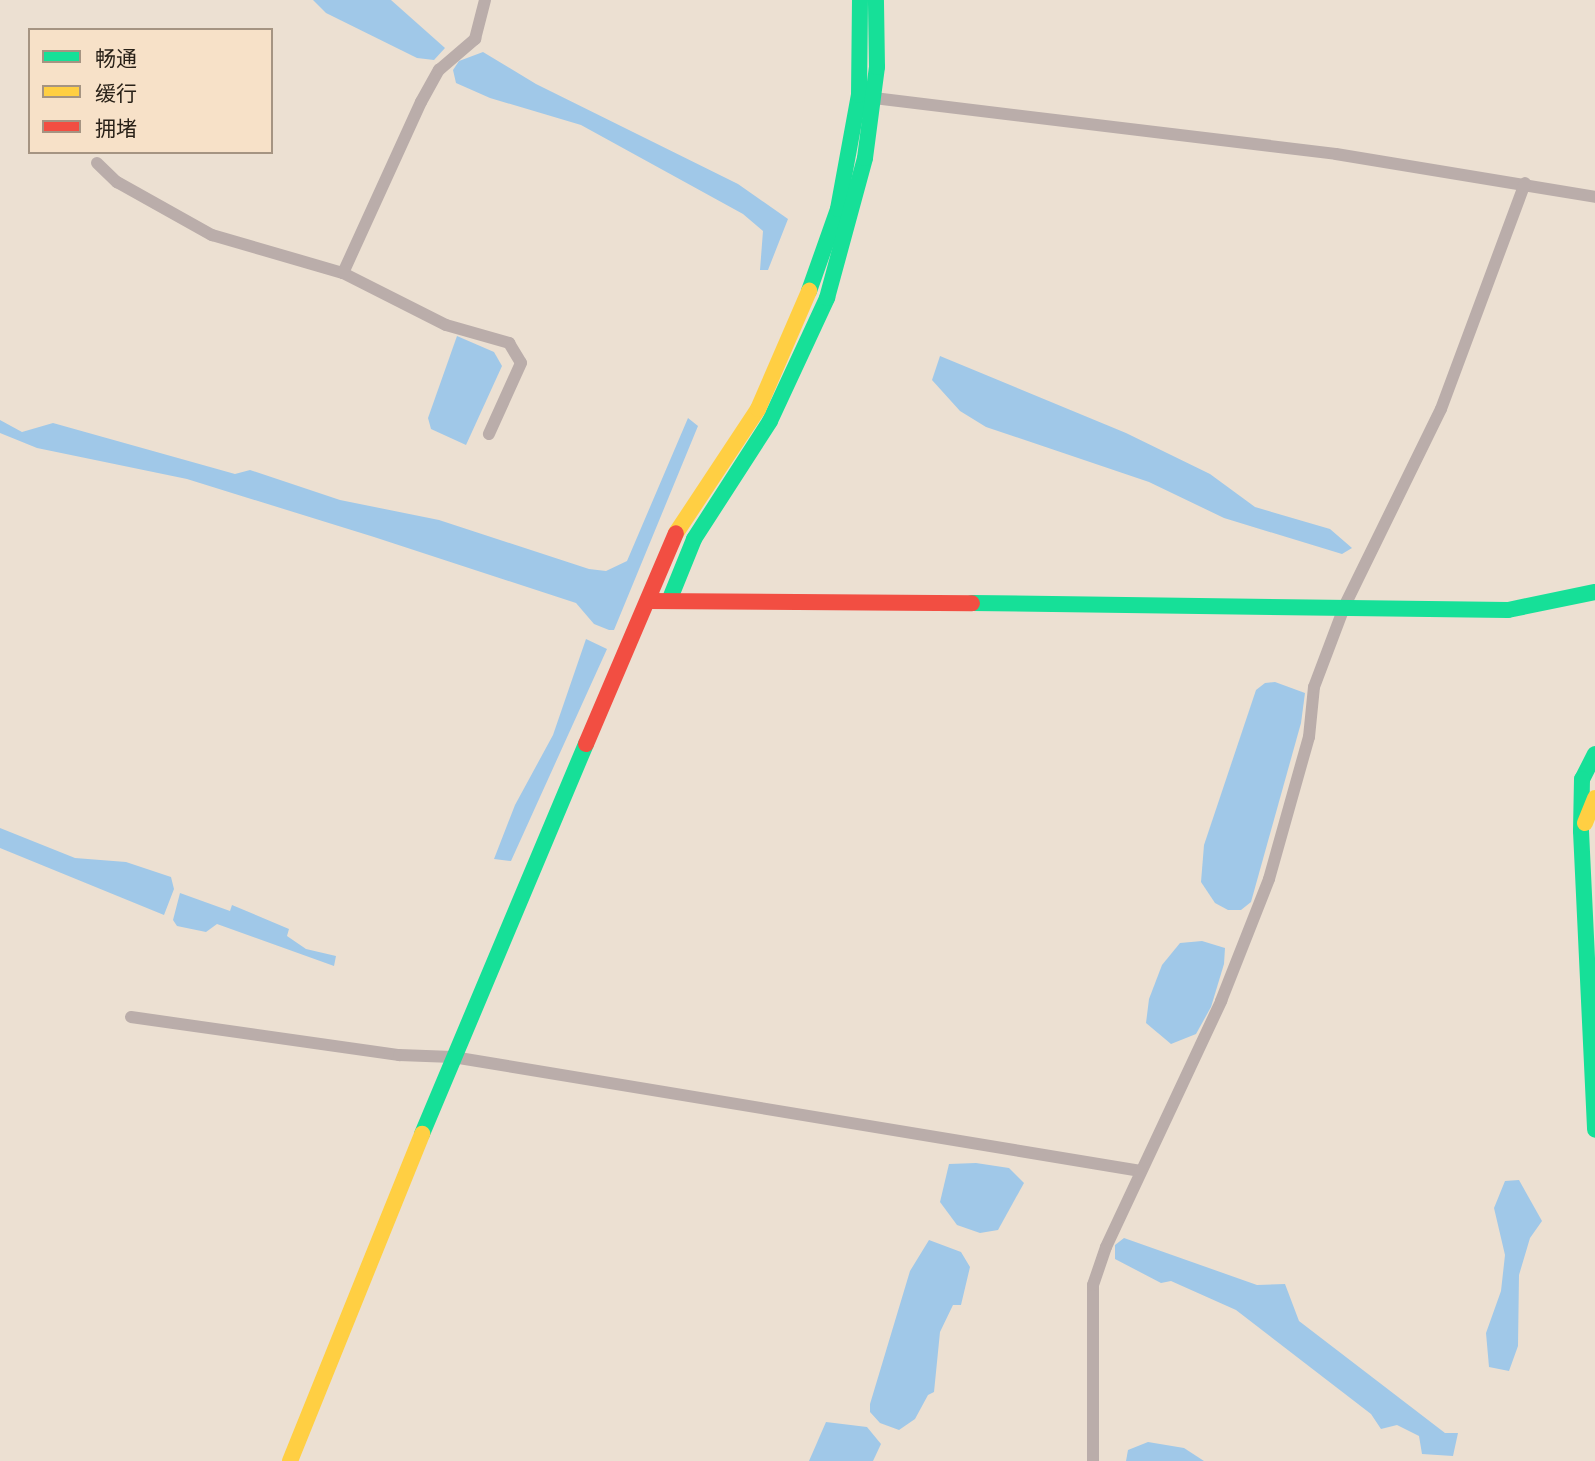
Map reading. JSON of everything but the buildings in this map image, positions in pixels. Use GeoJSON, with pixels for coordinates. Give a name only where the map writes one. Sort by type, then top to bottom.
{"type":"FeatureCollection","features":[{"type":"Feature","properties":{"kind":"street"},"geometry":{"type":"LineString","coordinates":[[343,273],[421,102],[439,70],[475,39],[485,0]]}},
{"type":"Feature","properties":{"kind":"street"},"geometry":{"type":"LineString","coordinates":[[290,1461],[453,1057],[678,528],[758,409],[811,292],[838,209],[859,94],[860,0]]}},
{"type":"Feature","properties":{"kind":"street"},"geometry":{"type":"LineString","coordinates":[[670,601],[694,539],[770,421],[827,298],[856,200],[874,98],[876,0]]}},
{"type":"Feature","properties":{"kind":"street"},"geometry":{"type":"LineString","coordinates":[[874,98],[1336,154],[1525,183],[1595,197]]}},
{"type":"Feature","properties":{"kind":"street"},"geometry":{"type":"LineString","coordinates":[[97,163],[117,182],[212,235],[343,273],[446,324],[509,343],[522,363],[489,434]]}},
{"type":"Feature","properties":{"kind":"street"},"geometry":{"type":"LineString","coordinates":[[1093,1461],[1093,1285],[1141,1171],[1221,1000],[1269,879],[1308,737],[1314,687],[1345,605],[1441,409],[1525,183]]}},
{"type":"Feature","properties":{"kind":"street"},"geometry":{"type":"LineString","coordinates":[[649,601],[1345,605],[1421,611],[1508,610],[1595,592]]}},
{"type":"Feature","properties":{"kind":"street"},"geometry":{"type":"LineString","coordinates":[[1595,754],[1582,779],[1581,831],[1595,1130]]}},
{"type":"Feature","properties":{"kind":"street"},"geometry":{"type":"LineString","coordinates":[[1581,831],[1595,799]]}},
{"type":"Feature","properties":{"kind":"street"},"geometry":{"type":"LineString","coordinates":[[131,1017],[399,1055],[453,1057],[1141,1171]]}},
{"type":"Feature","properties":{"kind":"water"},"geometry":{"type":"Polygon","coordinates":[[[313,0],[391,0],[445,48],[434,60],[417,58],[326,13],[313,0]]]}},
{"type":"Feature","properties":{"kind":"water"},"geometry":{"type":"Polygon","coordinates":[[[483,52],[536,84],[738,184],[788,219],[768,270],[760,270],[763,231],[743,214],[581,125],[490,98],[456,83],[453,70],[459,61],[483,52]]]}},
{"type":"Feature","properties":{"kind":"water"},"geometry":{"type":"Polygon","coordinates":[[[457,336],[494,352],[502,366],[466,445],[431,429],[428,418],[457,336]]]}},
{"type":"Feature","properties":{"kind":"water"},"geometry":{"type":"Polygon","coordinates":[[[940,356],[1126,433],[1210,474],[1255,507],[1330,529],[1352,548],[1342,554],[1224,518],[1149,482],[986,427],[960,411],[932,380],[940,356]]]}},
{"type":"Feature","properties":{"kind":"water"},"geometry":{"type":"Polygon","coordinates":[[[688,418],[698,426],[614,630],[594,624],[576,603],[374,537],[187,479],[37,448],[0,433],[0,420],[22,432],[53,423],[235,474],[250,470],[340,500],[439,520],[589,569],[606,571],[627,561],[688,418]]]}},
{"type":"Feature","properties":{"kind":"water"},"geometry":{"type":"Polygon","coordinates":[[[586,639],[607,649],[511,861],[494,859],[515,805],[553,735],[586,639]]]}},
{"type":"Feature","properties":{"kind":"water"},"geometry":{"type":"Polygon","coordinates":[[[1275,682],[1305,693],[1301,723],[1251,902],[1241,910],[1228,910],[1215,903],[1201,882],[1204,845],[1256,690],[1265,683],[1275,682]]]}},
{"type":"Feature","properties":{"kind":"water"},"geometry":{"type":"Polygon","coordinates":[[[0,828],[75,858],[126,862],[171,877],[174,889],[164,915],[0,848],[0,828]]]}},
{"type":"Feature","properties":{"kind":"water"},"geometry":{"type":"Polygon","coordinates":[[[180,893],[230,911],[232,905],[289,929],[287,936],[306,949],[336,956],[334,966],[217,924],[206,932],[177,926],[173,920],[180,893]]]}},
{"type":"Feature","properties":{"kind":"water"},"geometry":{"type":"Polygon","coordinates":[[[1202,941],[1225,948],[1224,964],[1211,1007],[1196,1034],[1171,1044],[1146,1023],[1149,999],[1162,965],[1180,943],[1202,941]]]}},
{"type":"Feature","properties":{"kind":"water"},"geometry":{"type":"Polygon","coordinates":[[[976,1163],[1009,1168],[1024,1183],[998,1230],[980,1233],[957,1225],[940,1202],[949,1164],[976,1163]]]}},
{"type":"Feature","properties":{"kind":"water"},"geometry":{"type":"Polygon","coordinates":[[[1519,1180],[1542,1221],[1530,1238],[1519,1275],[1518,1346],[1509,1371],[1489,1367],[1486,1333],[1501,1291],[1505,1255],[1494,1208],[1505,1181],[1519,1180]]]}},
{"type":"Feature","properties":{"kind":"water"},"geometry":{"type":"Polygon","coordinates":[[[1124,1238],[1257,1285],[1285,1284],[1299,1321],[1445,1433],[1458,1433],[1453,1456],[1422,1454],[1419,1436],[1397,1425],[1381,1429],[1371,1414],[1236,1310],[1171,1281],[1161,1283],[1115,1259],[1115,1245],[1124,1238]]]}},
{"type":"Feature","properties":{"kind":"water"},"geometry":{"type":"Polygon","coordinates":[[[929,1240],[961,1252],[970,1267],[961,1305],[953,1305],[940,1332],[934,1392],[928,1395],[915,1419],[899,1430],[880,1423],[870,1412],[870,1404],[910,1271],[929,1240]]]}},
{"type":"Feature","properties":{"kind":"water"},"geometry":{"type":"Polygon","coordinates":[[[826,1422],[867,1427],[881,1444],[873,1461],[809,1461],[826,1422]]]}},
{"type":"Feature","properties":{"kind":"water"},"geometry":{"type":"Polygon","coordinates":[[[1148,1442],[1184,1448],[1204,1461],[1126,1461],[1128,1450],[1148,1442]]]}},
{"type":"Feature","properties":{"kind":"traffic: fast"},"geometry":{"type":"LineString","coordinates":[[809,291],[838,209],[859,95],[860,0]]}},
{"type":"Feature","properties":{"kind":"traffic: fast"},"geometry":{"type":"LineString","coordinates":[[669,601],[694,539],[770,421],[827,298],[865,158],[877,67],[876,0]]}},
{"type":"Feature","properties":{"kind":"traffic: fast"},"geometry":{"type":"LineString","coordinates":[[972,603],[1508,610],[1595,592]]}},
{"type":"Feature","properties":{"kind":"traffic: fast"},"geometry":{"type":"LineString","coordinates":[[422,1134],[586,744]]}},
{"type":"Feature","properties":{"kind":"traffic: fast"},"geometry":{"type":"LineString","coordinates":[[1595,754],[1582,779],[1581,831],[1595,1130]]}},
{"type":"Feature","properties":{"kind":"traffic: slow"},"geometry":{"type":"LineString","coordinates":[[676,533],[758,409],[809,291]]}},
{"type":"Feature","properties":{"kind":"traffic: slow"},"geometry":{"type":"LineString","coordinates":[[1585,823],[1595,798]]}},
{"type":"Feature","properties":{"kind":"traffic: slow"},"geometry":{"type":"LineString","coordinates":[[290,1461],[422,1134]]}},
{"type":"Feature","properties":{"kind":"traffic: jam"},"geometry":{"type":"LineString","coordinates":[[586,744],[676,533]]}},
{"type":"Feature","properties":{"kind":"traffic: jam"},"geometry":{"type":"LineString","coordinates":[[649,601],[972,603]]}}]}
